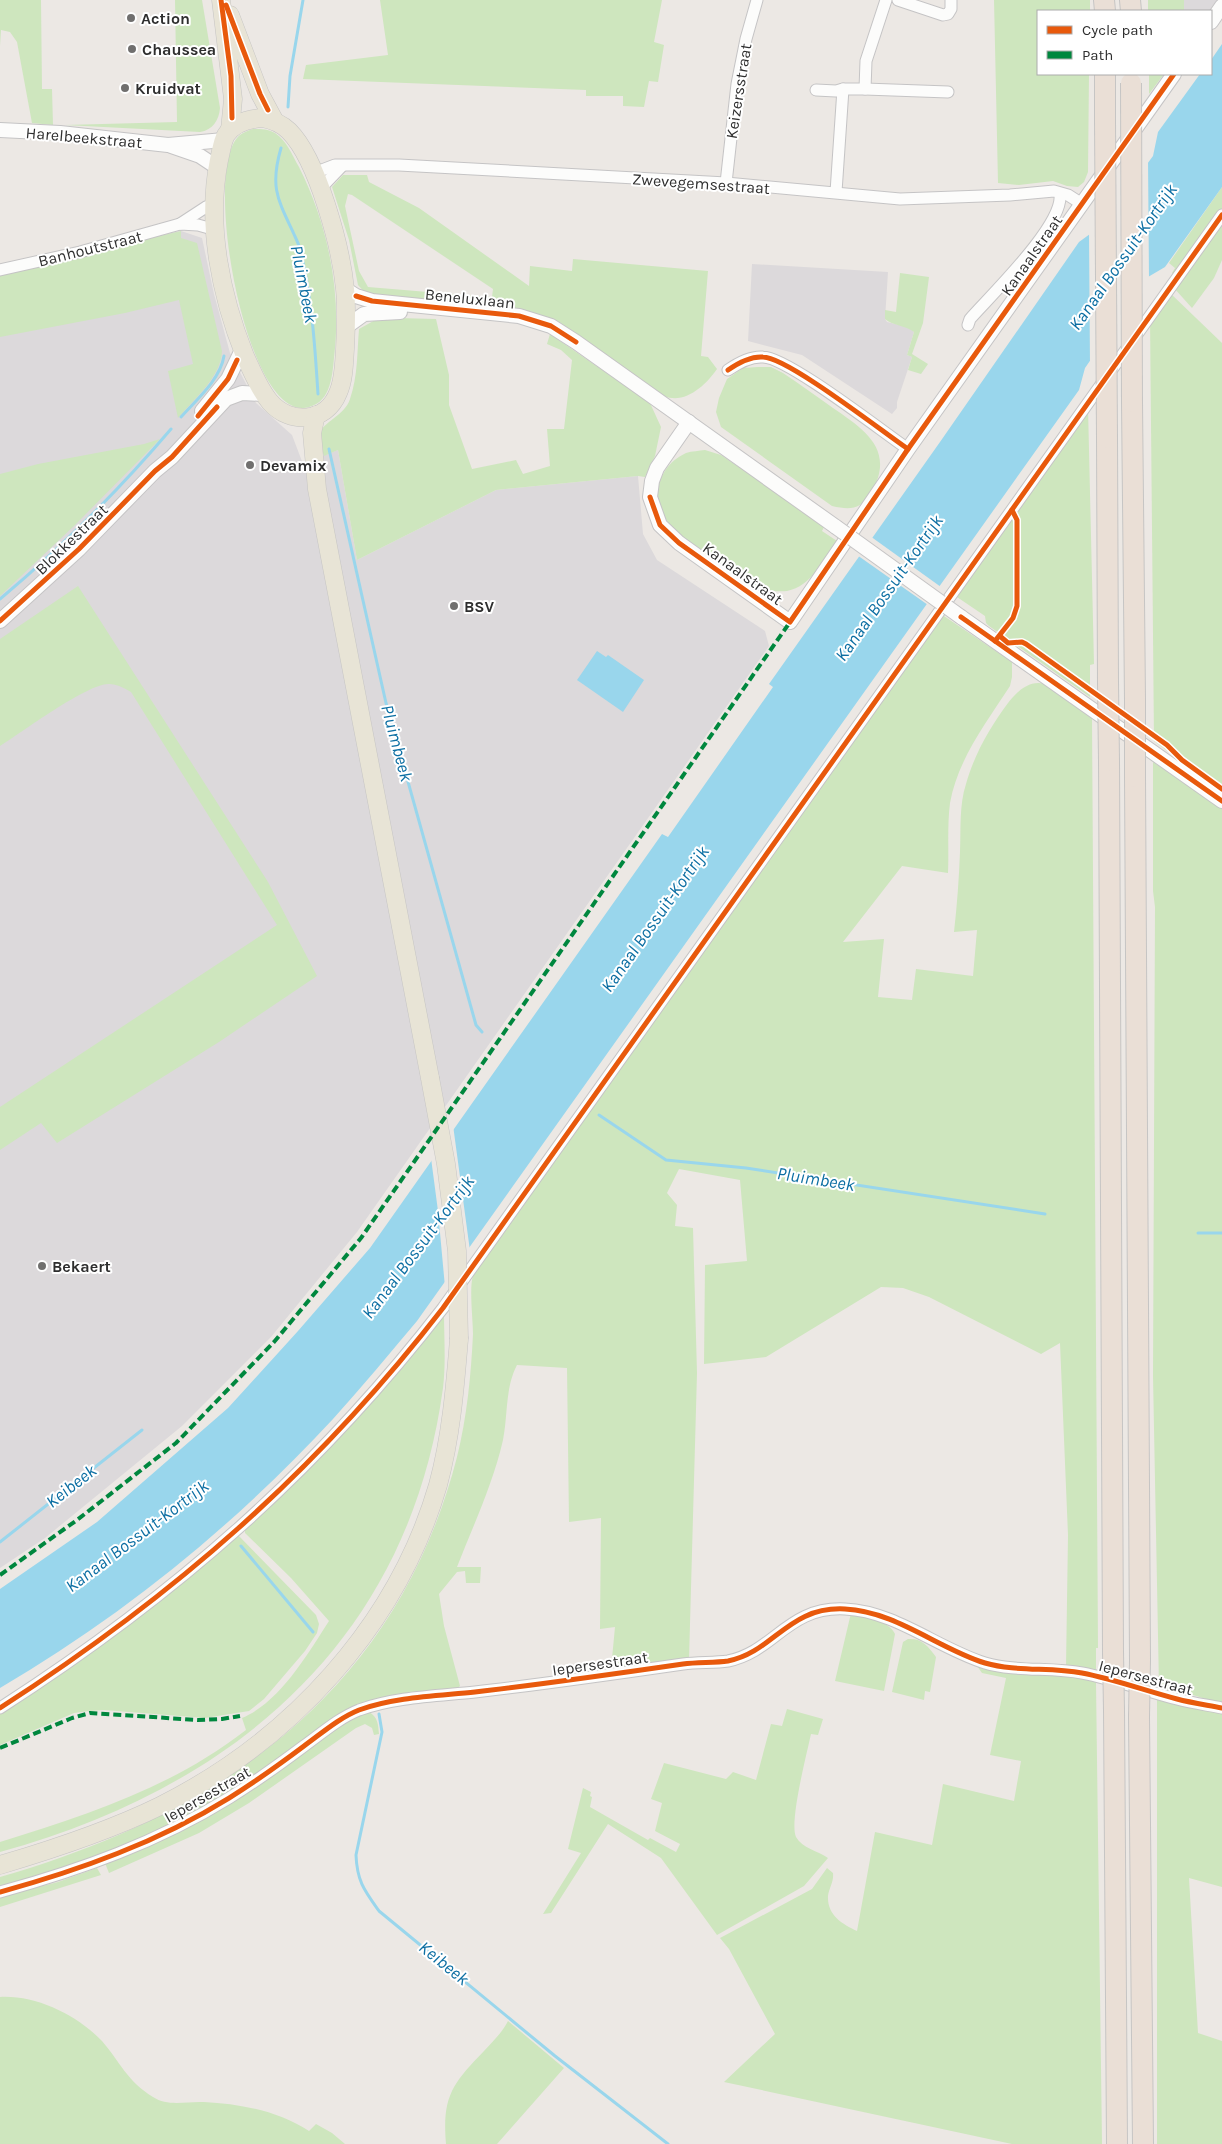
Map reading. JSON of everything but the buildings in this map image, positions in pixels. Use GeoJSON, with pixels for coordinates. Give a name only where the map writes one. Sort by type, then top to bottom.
{"type":"FeatureCollection","features":[{"type":"Feature","properties":{"kind":"highway"},"geometry":{"type":"LineString","coordinates":[[1105,75],[1116,2144]]}},
{"type":"Feature","properties":{"kind":"highway"},"geometry":{"type":"LineString","coordinates":[[1131,79],[1139,1717],[1143,2144]]}},
{"type":"Feature","properties":{"kind":"main road"},"geometry":{"type":"LineString","coordinates":[[223,0],[260,94],[274,120],[296,138],[317,181],[334,231],[345,289],[346,326],[343,369],[338,393],[326,409],[316,415],[292,418]]}},
{"type":"Feature","properties":{"kind":"main road"},"geometry":{"type":"LineString","coordinates":[[0,1866],[95,1834],[160,1806],[226,1767],[267,1736],[307,1700],[334,1672],[373,1622],[395,1586],[419,1537],[435,1494],[446,1454],[451,1425],[459,1339],[457,1251],[446,1164],[317,489],[298,424],[276,408],[264,394],[243,351],[224,292],[216,230],[215,204],[218,168],[227,135],[233,99],[223,0]]}},
{"type":"Feature","properties":{"kind":"main road"},"geometry":{"type":"LineString","coordinates":[[227,135],[240,123],[253,119],[274,120]]}},
{"type":"Feature","properties":{"kind":"main road"},"geometry":{"type":"LineString","coordinates":[[316,415],[312,433],[317,489]]}},
{"type":"Feature","properties":{"kind":"street","name":"Keizersstraat"},"geometry":{"type":"LineString","coordinates":[[726,184],[737,84],[746,38],[757,0]]}},
{"type":"Feature","properties":{"kind":"street"},"geometry":{"type":"LineString","coordinates":[[865,89],[866,61],[886,0]]}},
{"type":"Feature","properties":{"kind":"street"},"geometry":{"type":"LineString","coordinates":[[898,0],[943,15],[948,14],[951,9],[950,0]]}},
{"type":"Feature","properties":{"kind":"street"},"geometry":{"type":"LineString","coordinates":[[1212,21],[1222,6]]}},
{"type":"Feature","properties":{"kind":"street","name":"Kanaalstraat"},"geometry":{"type":"LineString","coordinates":[[689,422],[657,468],[652,481],[650,497],[660,525],[680,543],[790,622],[908,449],[1173,75]]}},
{"type":"Feature","properties":{"kind":"street"},"geometry":{"type":"LineString","coordinates":[[836,192],[843,89]]}},
{"type":"Feature","properties":{"kind":"street"},"geometry":{"type":"LineString","coordinates":[[816,90],[865,89],[948,92]]}},
{"type":"Feature","properties":{"kind":"street","name":"Harelbeekstraat"},"geometry":{"type":"LineString","coordinates":[[0,130],[69,134],[168,145],[200,156],[218,168]]}},
{"type":"Feature","properties":{"kind":"street","name":"Harelbeekstraat"},"geometry":{"type":"LineString","coordinates":[[168,145],[227,135]]}},
{"type":"Feature","properties":{"kind":"street","name":"Zwevegemsestraat"},"geometry":{"type":"LineString","coordinates":[[317,181],[324,168],[399,165],[726,184],[900,199],[1010,195],[1054,191],[1068,195],[1082,204]]}},
{"type":"Feature","properties":{"kind":"street"},"geometry":{"type":"LineString","coordinates":[[317,181],[342,166]]}},
{"type":"Feature","properties":{"kind":"street"},"geometry":{"type":"LineString","coordinates":[[968,325],[970,319],[1043,236],[1061,200],[1060,194]]}},
{"type":"Feature","properties":{"kind":"street","name":"Banhoutstraat"},"geometry":{"type":"LineString","coordinates":[[0,270],[80,252],[180,224],[206,207],[215,204]]}},
{"type":"Feature","properties":{"kind":"street"},"geometry":{"type":"LineString","coordinates":[[0,1708],[112,1632],[188,1573],[239,1530],[284,1488],[346,1424],[412,1348],[443,1308],[1222,215]]}},
{"type":"Feature","properties":{"kind":"street","name":"Banhoutstraat"},"geometry":{"type":"LineString","coordinates":[[180,224],[198,225],[216,230]]}},
{"type":"Feature","properties":{"kind":"street","name":"Beneluxlaan"},"geometry":{"type":"LineString","coordinates":[[345,289],[356,296],[372,301],[439,306],[519,316],[551,326],[1222,801]]}},
{"type":"Feature","properties":{"kind":"street","name":"Beneluxlaan"},"geometry":{"type":"LineString","coordinates":[[346,326],[364,314],[439,312],[453,309]]}},
{"type":"Feature","properties":{"kind":"street","name":"Blokkestraat"},"geometry":{"type":"LineString","coordinates":[[155,471],[166,454],[228,378],[243,351]]}},
{"type":"Feature","properties":{"kind":"street"},"geometry":{"type":"LineString","coordinates":[[728,370],[748,359],[765,356],[798,372],[908,449]]}},
{"type":"Feature","properties":{"kind":"street","name":"Blokkestraat"},"geometry":{"type":"LineString","coordinates":[[0,621],[79,550],[155,471],[172,457],[226,398],[242,393],[264,394]]}},
{"type":"Feature","properties":{"kind":"street","name":"Iepersestraat"},"geometry":{"type":"LineString","coordinates":[[0,1892],[99,1862],[200,1815],[269,1772],[337,1722],[363,1709],[399,1701],[574,1680],[694,1662],[724,1662],[753,1651],[795,1620],[826,1609],[847,1608],[901,1624],[974,1659],[996,1666],[1063,1670],[1085,1674],[1182,1700],[1222,1708]]}},
{"type":"Feature","properties":{"kind":"shaded area"},"geometry":{"type":"Polygon","coordinates":[[[1184,0],[1217,0],[1210,10],[1184,10],[1184,0]]]}},
{"type":"Feature","properties":{"kind":"shaded area"},"geometry":{"type":"Polygon","coordinates":[[[181,231],[202,238],[214,294],[230,353],[256,403],[292,435],[303,464],[338,450],[357,560],[496,490],[638,476],[643,534],[657,560],[765,631],[769,646],[357,1232],[271,1337],[182,1426],[45,1538],[0,1568],[0,273],[181,231]]]}},
{"type":"Feature","properties":{"kind":"shaded area"},"geometry":{"type":"Polygon","coordinates":[[[752,264],[888,272],[885,319],[887,322],[908,327],[914,332],[907,355],[912,357],[897,402],[897,408],[892,414],[802,355],[748,341],[752,264]]]}},
{"type":"Feature","properties":{"kind":"green space"},"geometry":{"type":"Polygon","coordinates":[[[0,0],[41,0],[42,89],[52,89],[53,125],[32,123],[17,42],[10,32],[1,30],[0,46],[0,0]]]}},
{"type":"Feature","properties":{"kind":"green space"},"geometry":{"type":"Polygon","coordinates":[[[175,0],[202,0],[220,108],[218,117],[212,127],[200,132],[65,125],[177,122],[175,0]]]}},
{"type":"Feature","properties":{"kind":"green space"},"geometry":{"type":"Polygon","coordinates":[[[380,0],[662,0],[654,42],[664,45],[658,82],[649,81],[644,107],[623,106],[623,96],[586,96],[586,90],[303,79],[306,65],[388,55],[380,0]]]}},
{"type":"Feature","properties":{"kind":"green space"},"geometry":{"type":"Polygon","coordinates":[[[994,0],[1090,0],[1090,10],[1037,10],[1037,75],[1089,75],[1088,172],[1084,182],[1078,187],[1067,186],[1053,181],[1019,185],[998,183],[994,0]]]}},
{"type":"Feature","properties":{"kind":"green space"},"geometry":{"type":"Polygon","coordinates":[[[1148,0],[1184,0],[1184,10],[1148,10],[1148,0]]]}},
{"type":"Feature","properties":{"kind":"green space"},"geometry":{"type":"Polygon","coordinates":[[[1149,75],[1163,75],[1149,94],[1149,75]]]}},
{"type":"Feature","properties":{"kind":"green space"},"geometry":{"type":"Polygon","coordinates":[[[253,129],[262,129],[275,133],[289,148],[318,212],[330,260],[336,308],[336,333],[332,374],[328,390],[324,396],[313,406],[304,408],[283,400],[264,374],[248,336],[236,290],[228,243],[225,198],[228,161],[237,138],[242,133],[253,129]]]}},
{"type":"Feature","properties":{"kind":"green space"},"geometry":{"type":"Polygon","coordinates":[[[343,175],[367,175],[369,182],[419,208],[529,286],[530,266],[572,271],[573,259],[708,271],[701,356],[708,357],[717,369],[694,392],[680,398],[672,398],[664,396],[559,322],[509,306],[439,302],[440,293],[492,297],[493,289],[348,194],[345,206],[359,271],[368,287],[428,292],[428,301],[369,297],[358,285],[349,240],[332,187],[343,175]]]}},
{"type":"Feature","properties":{"kind":"green space"},"geometry":{"type":"Polygon","coordinates":[[[1222,187],[1222,210],[1175,275],[1172,273],[1175,268],[1169,263],[1222,187]]]}},
{"type":"Feature","properties":{"kind":"green space"},"geometry":{"type":"Polygon","coordinates":[[[1222,220],[1222,260],[1214,278],[1192,308],[1174,288],[1222,220]]]}},
{"type":"Feature","properties":{"kind":"green space"},"geometry":{"type":"Polygon","coordinates":[[[181,231],[181,238],[197,243],[222,351],[217,370],[212,379],[178,418],[168,371],[193,364],[179,300],[125,313],[0,337],[0,273],[181,231]]]}},
{"type":"Feature","properties":{"kind":"green space"},"geometry":{"type":"Polygon","coordinates":[[[900,273],[929,277],[923,323],[912,354],[928,364],[921,374],[908,370],[912,357],[907,355],[914,332],[885,319],[885,310],[896,312],[900,273]]]}},
{"type":"Feature","properties":{"kind":"green space"},"geometry":{"type":"Polygon","coordinates":[[[1170,293],[1222,343],[1222,792],[1154,741],[1150,317],[1170,293]]]}},
{"type":"Feature","properties":{"kind":"green space"},"geometry":{"type":"Polygon","coordinates":[[[377,319],[436,319],[449,375],[449,405],[472,469],[516,460],[523,474],[550,466],[547,429],[564,429],[572,360],[561,350],[547,344],[550,334],[650,403],[661,427],[655,456],[645,477],[638,476],[496,490],[357,560],[338,450],[324,456],[320,444],[320,435],[322,429],[343,410],[350,399],[356,373],[359,329],[377,319]]]}},
{"type":"Feature","properties":{"kind":"green space"},"geometry":{"type":"Polygon","coordinates":[[[771,367],[783,373],[866,433],[878,453],[880,465],[878,478],[871,493],[859,506],[844,508],[832,506],[721,427],[716,412],[719,398],[727,379],[743,368],[771,367]]]}},
{"type":"Feature","properties":{"kind":"green space"},"geometry":{"type":"Polygon","coordinates":[[[1088,407],[1094,664],[1090,665],[1090,697],[989,626],[986,623],[985,616],[954,595],[1088,407]]]}},
{"type":"Feature","properties":{"kind":"green space"},"geometry":{"type":"Polygon","coordinates":[[[160,439],[75,525],[0,596],[0,474],[38,464],[144,444],[160,439]]]}},
{"type":"Feature","properties":{"kind":"green space"},"geometry":{"type":"Polygon","coordinates":[[[705,450],[721,455],[825,525],[822,531],[837,541],[816,571],[803,584],[787,591],[768,590],[757,587],[689,542],[668,522],[662,513],[659,503],[659,483],[663,474],[676,459],[686,453],[705,450]]]}},
{"type":"Feature","properties":{"kind":"green space"},"geometry":{"type":"Polygon","coordinates":[[[78,586],[268,882],[317,976],[219,1042],[57,1143],[41,1123],[0,1150],[0,1107],[277,925],[131,692],[109,684],[86,691],[0,746],[0,639],[78,586]]]}},
{"type":"Feature","properties":{"kind":"green space"},"geometry":{"type":"Polygon","coordinates":[[[941,614],[1012,662],[1010,686],[974,742],[959,771],[949,812],[948,873],[902,866],[843,942],[884,939],[878,997],[912,1000],[916,969],[973,976],[977,930],[954,932],[962,800],[969,773],[978,752],[1011,699],[1019,691],[1034,683],[1045,684],[1092,718],[1098,1648],[1096,1648],[1096,1670],[1066,1667],[1068,1535],[1060,1343],[1041,1354],[929,1297],[903,1288],[881,1287],[766,1357],[704,1364],[705,1265],[747,1261],[740,1180],[679,1169],[667,1193],[677,1205],[675,1226],[693,1228],[697,1373],[689,1660],[611,1669],[615,1627],[600,1629],[601,1518],[569,1522],[567,1368],[517,1365],[510,1383],[505,1431],[499,1456],[457,1567],[481,1567],[480,1583],[466,1583],[465,1571],[457,1572],[439,1594],[444,1626],[460,1686],[456,1690],[366,1701],[348,1710],[256,1776],[187,1818],[103,1855],[0,1890],[0,1877],[81,1850],[157,1817],[226,1778],[289,1731],[345,1676],[392,1612],[429,1540],[457,1457],[470,1380],[473,1334],[471,1288],[475,1272],[516,1217],[628,1053],[941,614]]]}},
{"type":"Feature","properties":{"kind":"green space"},"geometry":{"type":"Polygon","coordinates":[[[1153,762],[1222,809],[1222,1704],[1180,1691],[1159,1688],[1153,1376],[1155,907],[1153,891],[1153,762]]]}},
{"type":"Feature","properties":{"kind":"green space"},"geometry":{"type":"Polygon","coordinates":[[[444,1312],[445,1360],[443,1388],[424,1477],[393,1557],[350,1628],[297,1690],[235,1743],[164,1787],[85,1824],[0,1852],[0,1842],[97,1810],[159,1784],[218,1750],[246,1730],[242,1718],[256,1711],[269,1701],[292,1676],[329,1621],[291,1578],[245,1533],[245,1528],[444,1312]]]}},
{"type":"Feature","properties":{"kind":"green space"},"geometry":{"type":"Polygon","coordinates":[[[238,1535],[316,1615],[319,1624],[317,1633],[305,1651],[264,1699],[249,1711],[205,1718],[104,1710],[74,1713],[0,1745],[0,1711],[238,1535]]]}},
{"type":"Feature","properties":{"kind":"green space"},"geometry":{"type":"Polygon","coordinates":[[[851,1613],[882,1622],[892,1629],[895,1634],[884,1691],[835,1681],[851,1613]]]}},
{"type":"Feature","properties":{"kind":"green space"},"geometry":{"type":"Polygon","coordinates":[[[908,1639],[917,1640],[924,1644],[936,1657],[930,1692],[925,1691],[924,1700],[892,1692],[903,1642],[908,1639]]]}},
{"type":"Feature","properties":{"kind":"green space"},"geometry":{"type":"Polygon","coordinates":[[[977,1666],[1083,1677],[1096,1682],[1102,2144],[1012,2144],[724,2082],[775,2034],[729,1949],[720,1938],[812,1889],[827,1868],[833,1873],[828,1896],[830,1909],[836,1918],[857,1931],[875,1832],[932,1845],[943,1784],[1014,1801],[1021,1761],[990,1755],[1006,1678],[982,1673],[977,1666]]]}},
{"type":"Feature","properties":{"kind":"green space"},"geometry":{"type":"Polygon","coordinates":[[[1157,1700],[1222,1711],[1222,1887],[1189,1878],[1198,2033],[1222,2041],[1222,2144],[1157,2144],[1157,1700]]]}},
{"type":"Feature","properties":{"kind":"green space"},"geometry":{"type":"Polygon","coordinates":[[[787,1709],[823,1719],[818,1735],[811,1734],[797,1803],[794,1829],[796,1837],[802,1844],[828,1858],[804,1886],[717,1935],[661,1858],[608,1824],[551,1913],[543,1914],[581,1853],[568,1849],[583,1788],[591,1792],[590,1807],[648,1840],[650,1838],[676,1852],[680,1844],[655,1831],[662,1803],[651,1799],[664,1763],[726,1779],[733,1772],[756,1780],[771,1724],[782,1726],[787,1709]]]}},
{"type":"Feature","properties":{"kind":"green space"},"geometry":{"type":"Polygon","coordinates":[[[369,1712],[376,1719],[379,1734],[374,1735],[372,1728],[365,1724],[356,1728],[249,1803],[199,1833],[109,1873],[105,1863],[154,1841],[334,1729],[361,1714],[369,1712]]]}},
{"type":"Feature","properties":{"kind":"green space"},"geometry":{"type":"Polygon","coordinates":[[[97,1868],[101,1875],[0,1907],[0,1897],[58,1882],[97,1868]]]}},
{"type":"Feature","properties":{"kind":"green space"},"geometry":{"type":"Polygon","coordinates":[[[0,1997],[28,1999],[42,2003],[81,2023],[102,2041],[124,2071],[144,2091],[159,2100],[171,2103],[218,2103],[259,2110],[285,2118],[309,2131],[316,2124],[332,2133],[345,2144],[0,2144],[0,1997]]]}},
{"type":"Feature","properties":{"kind":"green space"},"geometry":{"type":"Polygon","coordinates":[[[508,2021],[564,2068],[497,2144],[446,2144],[446,2114],[452,2092],[464,2073],[497,2037],[508,2021]]]}},
{"type":"Feature","properties":{"kind":"water","name":"Kanaal Bossuit-Kortrijk"},"geometry":{"type":"Polygon","coordinates":[[[1222,44],[1222,187],[1165,267],[1148,277],[1085,368],[1079,390],[417,1321],[365,1383],[296,1458],[217,1531],[134,1599],[46,1660],[0,1688],[0,1589],[97,1522],[228,1408],[370,1248],[662,834],[668,837],[773,687],[769,684],[1079,242],[1101,226],[1153,156],[1158,132],[1199,75],[1212,75],[1212,59],[1222,44]]]}},
{"type":"Feature","properties":{"kind":"water"},"geometry":{"type":"Polygon","coordinates":[[[597,651],[606,657],[608,655],[644,680],[623,712],[577,680],[597,651]]]}},
{"type":"Feature","properties":{"kind":"pier"},"geometry":{"type":"Polygon","coordinates":[[[1148,158],[1149,280],[1090,366],[1089,232],[1100,224],[1148,158]]]}},
{"type":"Feature","properties":{"kind":"pier"},"geometry":{"type":"Polygon","coordinates":[[[870,536],[941,587],[928,605],[857,555],[870,536]]]}},
{"type":"Feature","properties":{"kind":"pier"},"geometry":{"type":"Polygon","coordinates":[[[453,1125],[470,1251],[445,1287],[431,1158],[453,1125]]]}},
{"type":"Feature","properties":{"kind":"waterway","name":"Pluimbeek"},"geometry":{"type":"LineString","coordinates":[[288,107],[290,76],[303,0]]}},
{"type":"Feature","properties":{"kind":"waterway","name":"Pluimbeek"},"geometry":{"type":"LineString","coordinates":[[281,148],[276,172],[277,192],[300,248],[305,271],[318,394]]}},
{"type":"Feature","properties":{"kind":"waterway"},"geometry":{"type":"LineString","coordinates":[[181,417],[213,381],[222,365],[224,356]]}},
{"type":"Feature","properties":{"kind":"waterway"},"geometry":{"type":"LineString","coordinates":[[0,599],[46,559],[89,517],[171,429]]}},
{"type":"Feature","properties":{"kind":"waterway","name":"Pluimbeek"},"geometry":{"type":"LineString","coordinates":[[329,449],[386,703],[476,1025],[482,1032]]}},
{"type":"Feature","properties":{"kind":"waterway","name":"Pluimbeek"},"geometry":{"type":"LineString","coordinates":[[599,1115],[666,1160],[746,1168],[1045,1214]]}},
{"type":"Feature","properties":{"kind":"waterway","name":"Pluimbeek"},"geometry":{"type":"LineString","coordinates":[[1198,1233],[1222,1233]]}},
{"type":"Feature","properties":{"kind":"waterway","name":"Keibeek"},"geometry":{"type":"LineString","coordinates":[[0,1542],[142,1430]]}},
{"type":"Feature","properties":{"kind":"waterway","name":"Keibeek"},"geometry":{"type":"LineString","coordinates":[[241,1546],[313,1632]]}},
{"type":"Feature","properties":{"kind":"waterway","name":"Keibeek"},"geometry":{"type":"LineString","coordinates":[[379,1714],[382,1732],[356,1855],[360,1879],[369,1897],[379,1911],[555,2056],[668,2144]]}},
{"type":"Feature","properties":{"kind":"marked path"},"geometry":{"type":"LineString","coordinates":[[0,1575],[77,1520],[176,1443],[274,1342],[361,1238],[790,622]]}},
{"type":"Feature","properties":{"kind":"marked path"},"geometry":{"type":"LineString","coordinates":[[0,1748],[72,1718],[90,1713],[198,1720],[240,1716]]}},
{"type":"Feature","properties":{"kind":"cycle path"},"geometry":{"type":"LineString","coordinates":[[221,0],[231,76],[232,118]]}},
{"type":"Feature","properties":{"kind":"cycle path"},"geometry":{"type":"LineString","coordinates":[[226,5],[268,110]]}},
{"type":"Feature","properties":{"kind":"cycle path"},"geometry":{"type":"LineString","coordinates":[[650,497],[660,525],[679,543],[790,622],[908,449],[1173,75]]}},
{"type":"Feature","properties":{"kind":"cycle path"},"geometry":{"type":"LineString","coordinates":[[0,1708],[125,1621],[239,1527],[293,1477],[345,1424],[395,1368],[443,1308],[1222,215]]}},
{"type":"Feature","properties":{"kind":"cycle path"},"geometry":{"type":"LineString","coordinates":[[356,296],[372,301],[519,316],[551,326],[576,342]]}},
{"type":"Feature","properties":{"kind":"cycle path"},"geometry":{"type":"LineString","coordinates":[[728,370],[753,358],[763,357],[775,360],[813,382],[908,449]]}},
{"type":"Feature","properties":{"kind":"cycle path"},"geometry":{"type":"LineString","coordinates":[[198,416],[228,379],[237,360]]}},
{"type":"Feature","properties":{"kind":"cycle path"},"geometry":{"type":"LineString","coordinates":[[0,621],[79,549],[155,471],[172,457],[217,407]]}},
{"type":"Feature","properties":{"kind":"cycle path"},"geometry":{"type":"LineString","coordinates":[[995,641],[1013,618],[1017,606],[1017,520],[1012,510]]}},
{"type":"Feature","properties":{"kind":"cycle path"},"geometry":{"type":"LineString","coordinates":[[961,617],[1222,801]]}},
{"type":"Feature","properties":{"kind":"cycle path"},"geometry":{"type":"LineString","coordinates":[[1001,637],[1008,643],[1022,642],[1026,644],[1167,745],[1182,760],[1222,789]]}},
{"type":"Feature","properties":{"kind":"cycle path"},"geometry":{"type":"LineString","coordinates":[[0,1892],[89,1864],[175,1828],[239,1792],[338,1721],[359,1710],[387,1702],[416,1698],[527,1686],[683,1664],[728,1661],[758,1649],[795,1622],[825,1610],[845,1609],[882,1616],[968,1657],[997,1666],[1082,1673],[1183,1700],[1222,1708]]}},
{"type":"Feature","properties":{"kind":"place","name":"Action"},"geometry":{"type":"Point","coordinates":[131,18]}},
{"type":"Feature","properties":{"kind":"place","name":"Chaussea"},"geometry":{"type":"Point","coordinates":[132,49]}},
{"type":"Feature","properties":{"kind":"place","name":"Kruidvat"},"geometry":{"type":"Point","coordinates":[125,88]}},
{"type":"Feature","properties":{"kind":"place","name":"Devamix"},"geometry":{"type":"Point","coordinates":[250,465]}},
{"type":"Feature","properties":{"kind":"place","name":"BSV"},"geometry":{"type":"Point","coordinates":[454,606]}},
{"type":"Feature","properties":{"kind":"place","name":"Bekaert"},"geometry":{"type":"Point","coordinates":[42,1266]}}]}
